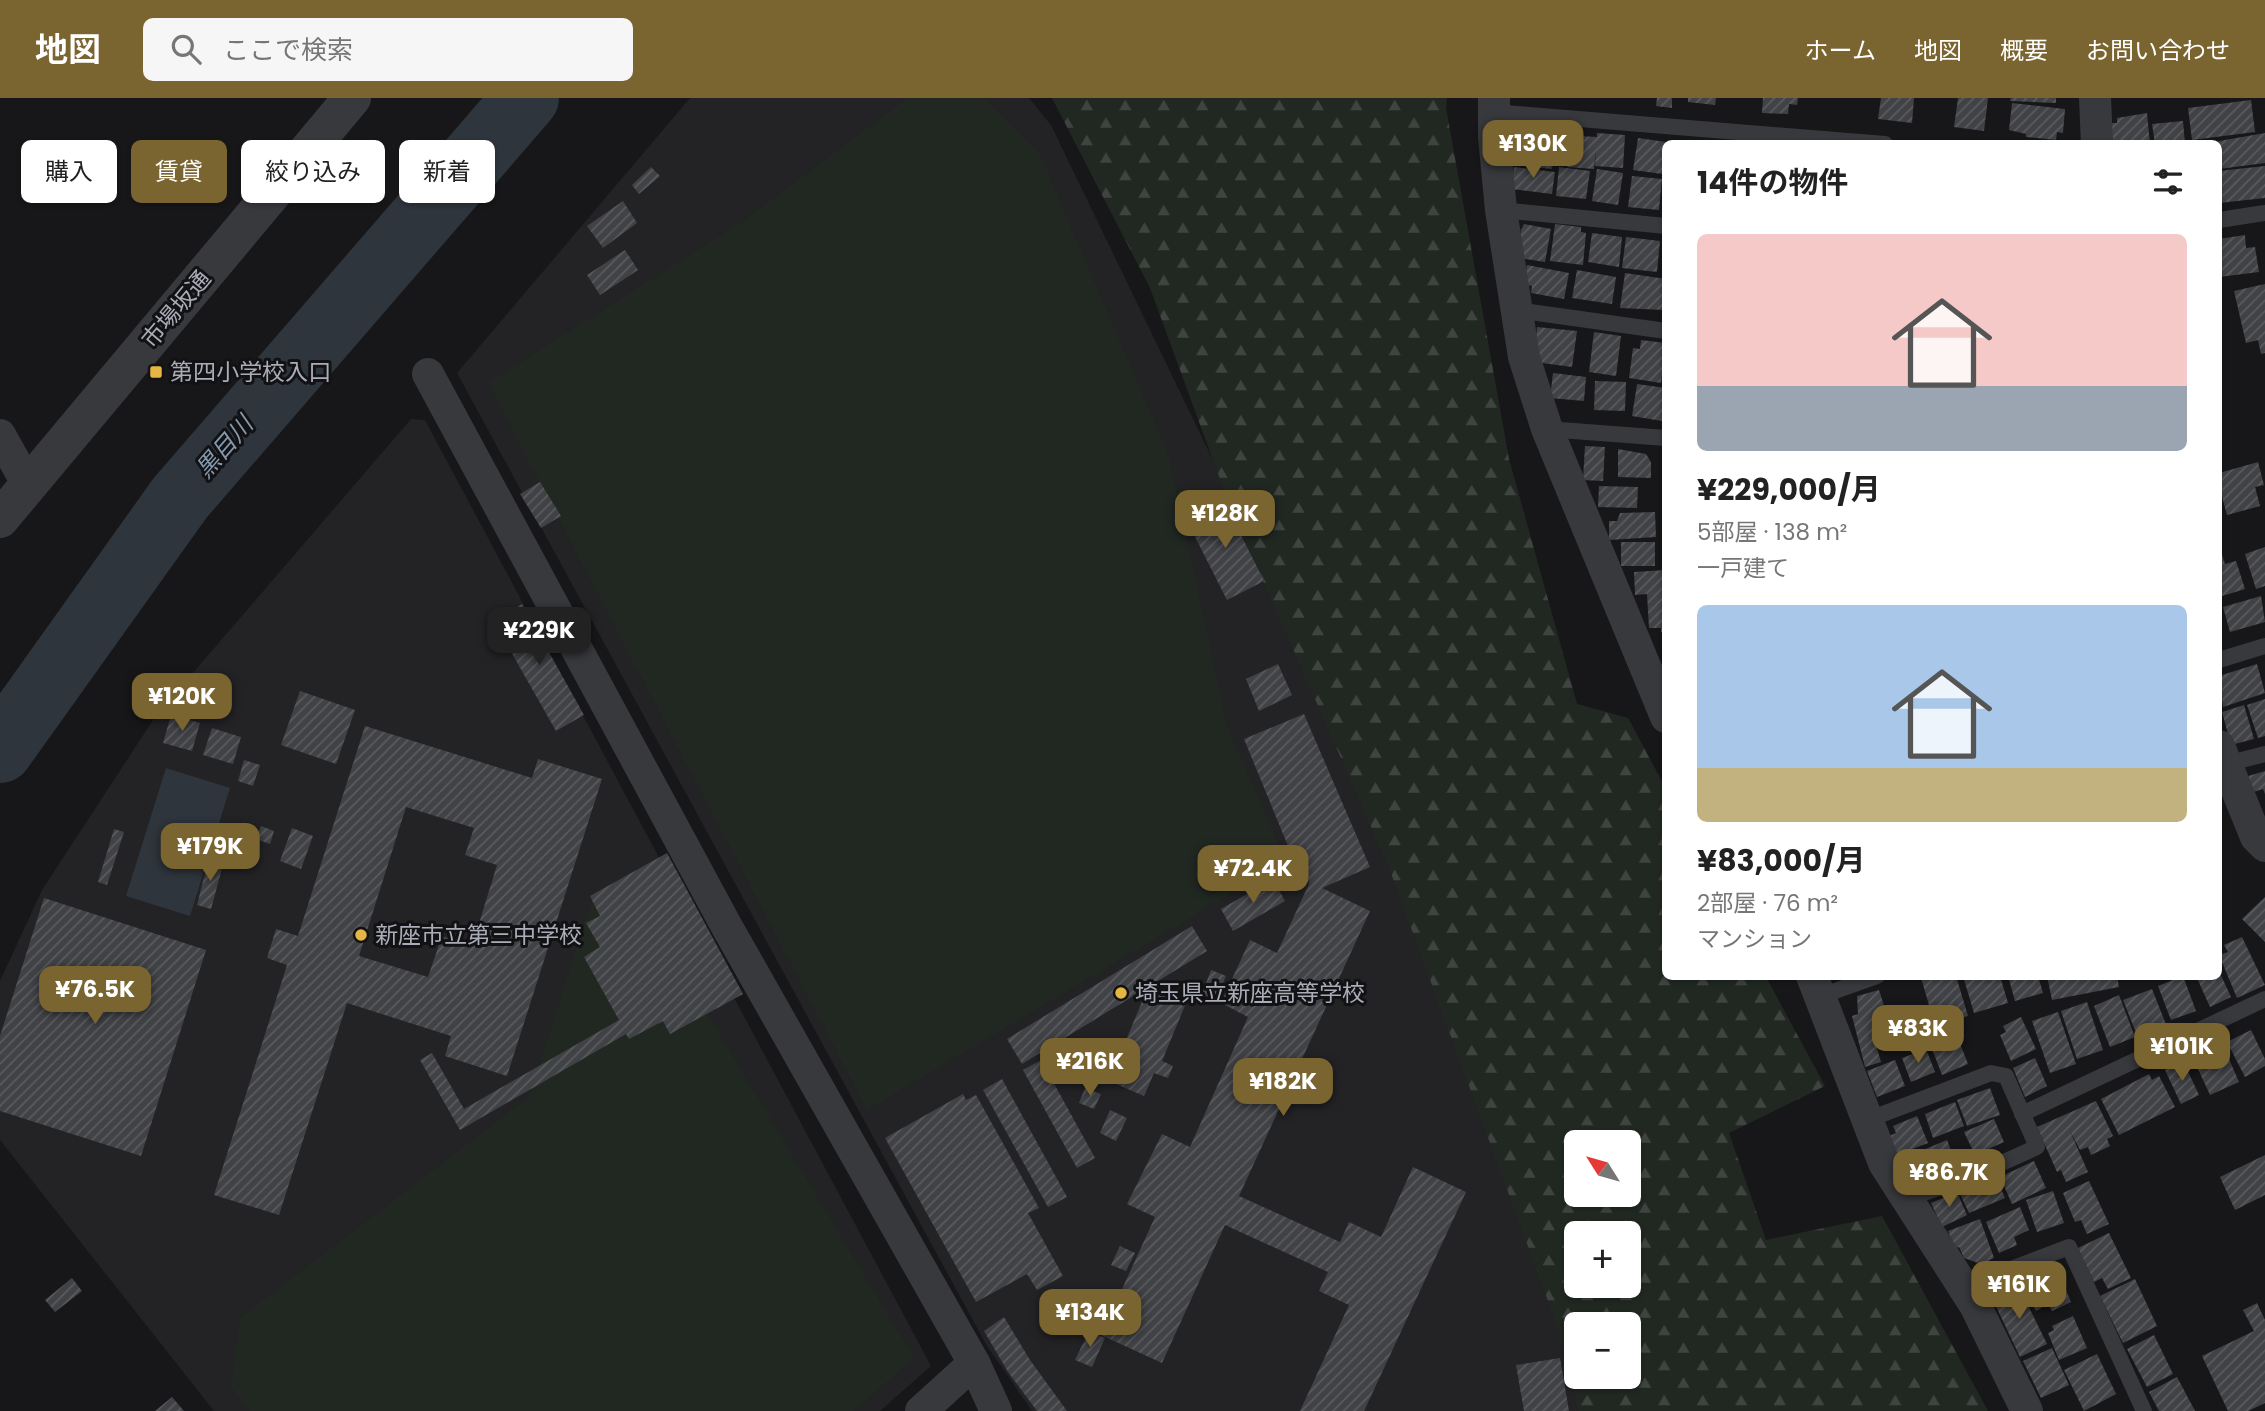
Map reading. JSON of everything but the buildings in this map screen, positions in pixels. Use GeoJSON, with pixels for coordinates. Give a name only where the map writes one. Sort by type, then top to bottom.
{"type":"FeatureCollection","features":[{"type":"Feature","properties":{"kind":"street","name":"市場坂通"},"geometry":{"type":"LineString","coordinates":[[0,519],[352,98]]}},
{"type":"Feature","properties":{"kind":"street"},"geometry":{"type":"LineString","coordinates":[[2095,98],[2097,140]]}},
{"type":"Feature","properties":{"kind":"street"},"geometry":{"type":"LineString","coordinates":[[1494,105],[1501,210],[1524,357],[1547,429],[1662,702]]}},
{"type":"Feature","properties":{"kind":"street"},"geometry":{"type":"LineString","coordinates":[[428,374],[727,927],[974,1363],[996,1411]]}},
{"type":"Feature","properties":{"kind":"street"},"geometry":{"type":"LineString","coordinates":[[0,435],[28,485]]}},
{"type":"Feature","properties":{"kind":"street"},"geometry":{"type":"LineString","coordinates":[[2225,771],[2256,837],[2265,846]]}},
{"type":"Feature","properties":{"kind":"street"},"geometry":{"type":"LineString","coordinates":[[1817,986],[1884,1163],[1975,1305],[2027,1411]]}},
{"type":"Feature","properties":{"kind":"street"},"geometry":{"type":"LineString","coordinates":[[922,1411],[974,1363]]}},
{"type":"Feature","properties":{"kind":"lane"},"geometry":{"type":"LineString","coordinates":[[1494,105],[1845,140]]}},
{"type":"Feature","properties":{"kind":"lane"},"geometry":{"type":"LineString","coordinates":[[1501,210],[1662,226]]}},
{"type":"Feature","properties":{"kind":"lane"},"geometry":{"type":"LineString","coordinates":[[2222,220],[2265,213]]}},
{"type":"Feature","properties":{"kind":"lane"},"geometry":{"type":"LineString","coordinates":[[1516,310],[1662,330]]}},
{"type":"Feature","properties":{"kind":"lane"},"geometry":{"type":"LineString","coordinates":[[1547,429],[1662,438]]}},
{"type":"Feature","properties":{"kind":"lane"},"geometry":{"type":"LineString","coordinates":[[2222,659],[2265,646]]}},
{"type":"Feature","properties":{"kind":"lane"},"geometry":{"type":"LineString","coordinates":[[2225,771],[2265,754]]}},
{"type":"Feature","properties":{"kind":"lane"},"geometry":{"type":"LineString","coordinates":[[1817,986],[1853,980]]}},
{"type":"Feature","properties":{"kind":"lane"},"geometry":{"type":"LineString","coordinates":[[2022,1114],[2265,999]]}},
{"type":"Feature","properties":{"kind":"lane"},"geometry":{"type":"LineString","coordinates":[[1867,1120],[1991,1073],[2006,1076],[2037,1147],[1964,1180],[1905,1199]]}},
{"type":"Feature","properties":{"kind":"lane"},"geometry":{"type":"LineString","coordinates":[[1960,1283],[1982,1280],[2069,1247],[2144,1411]]}},
{"type":"Feature","properties":{"kind":"shaded area","name":"埼玉県立新座高等学校"},"geometry":{"type":"Polygon","coordinates":[[[690,98],[1029,98],[1051,125],[1325,692],[1564,1342],[1564,1389],[1584,1389],[1596,1411],[1032,1411],[987,1346],[457,373],[690,98]]]}},
{"type":"Feature","properties":{"kind":"shaded area","name":"新座市立第三中学校"},"geometry":{"type":"Polygon","coordinates":[[[411,419],[425,420],[931,1366],[880,1411],[214,1411],[0,1140],[0,981],[42,890],[155,717],[411,419]]]}},
{"type":"Feature","properties":{"kind":"shaded area"},"geometry":{"type":"Polygon","coordinates":[[[166,768],[230,788],[190,916],[126,896],[166,768]]]}},
{"type":"Feature","properties":{"kind":"green space"},"geometry":{"type":"Polygon","coordinates":[[[908,98],[984,98],[1040,154],[1169,457],[1227,726],[1286,861],[867,1110],[488,383],[739,224],[908,98]]]}},
{"type":"Feature","properties":{"kind":"green space"},"geometry":{"type":"Polygon","coordinates":[[[1052,98],[1447,98],[1446,108],[1509,459],[1577,704],[1628,718],[1662,782],[1662,980],[1768,980],[1825,1086],[1729,1133],[1766,1240],[1882,1216],[1988,1411],[1579,1411],[1574,1389],[1641,1389],[1641,1312],[1564,1312],[1564,1345],[1388,865],[1228,501],[1150,288],[1052,98]]]}},
{"type":"Feature","properties":{"kind":"green space"},"geometry":{"type":"Polygon","coordinates":[[[627,879],[914,1358],[854,1411],[250,1411],[231,1387],[240,1318],[529,1097],[594,894],[627,879]]]}},
{"type":"Feature","properties":{"kind":"waterway","name":"黒目川"},"geometry":{"type":"LineString","coordinates":[[0,750],[180,498],[526,98]]}},
{"type":"Feature","properties":{"kind":"place","name":"第四小学校入口"},"geometry":{"type":"Point","coordinates":[156,372]}},
{"type":"Feature","properties":{"kind":"place","name":"新座市立第三中学校"},"geometry":{"type":"Point","coordinates":[361,935]}},
{"type":"Feature","properties":{"kind":"place","name":"埼玉県立新座高等学校"},"geometry":{"type":"Point","coordinates":[1121,993]}}]}
